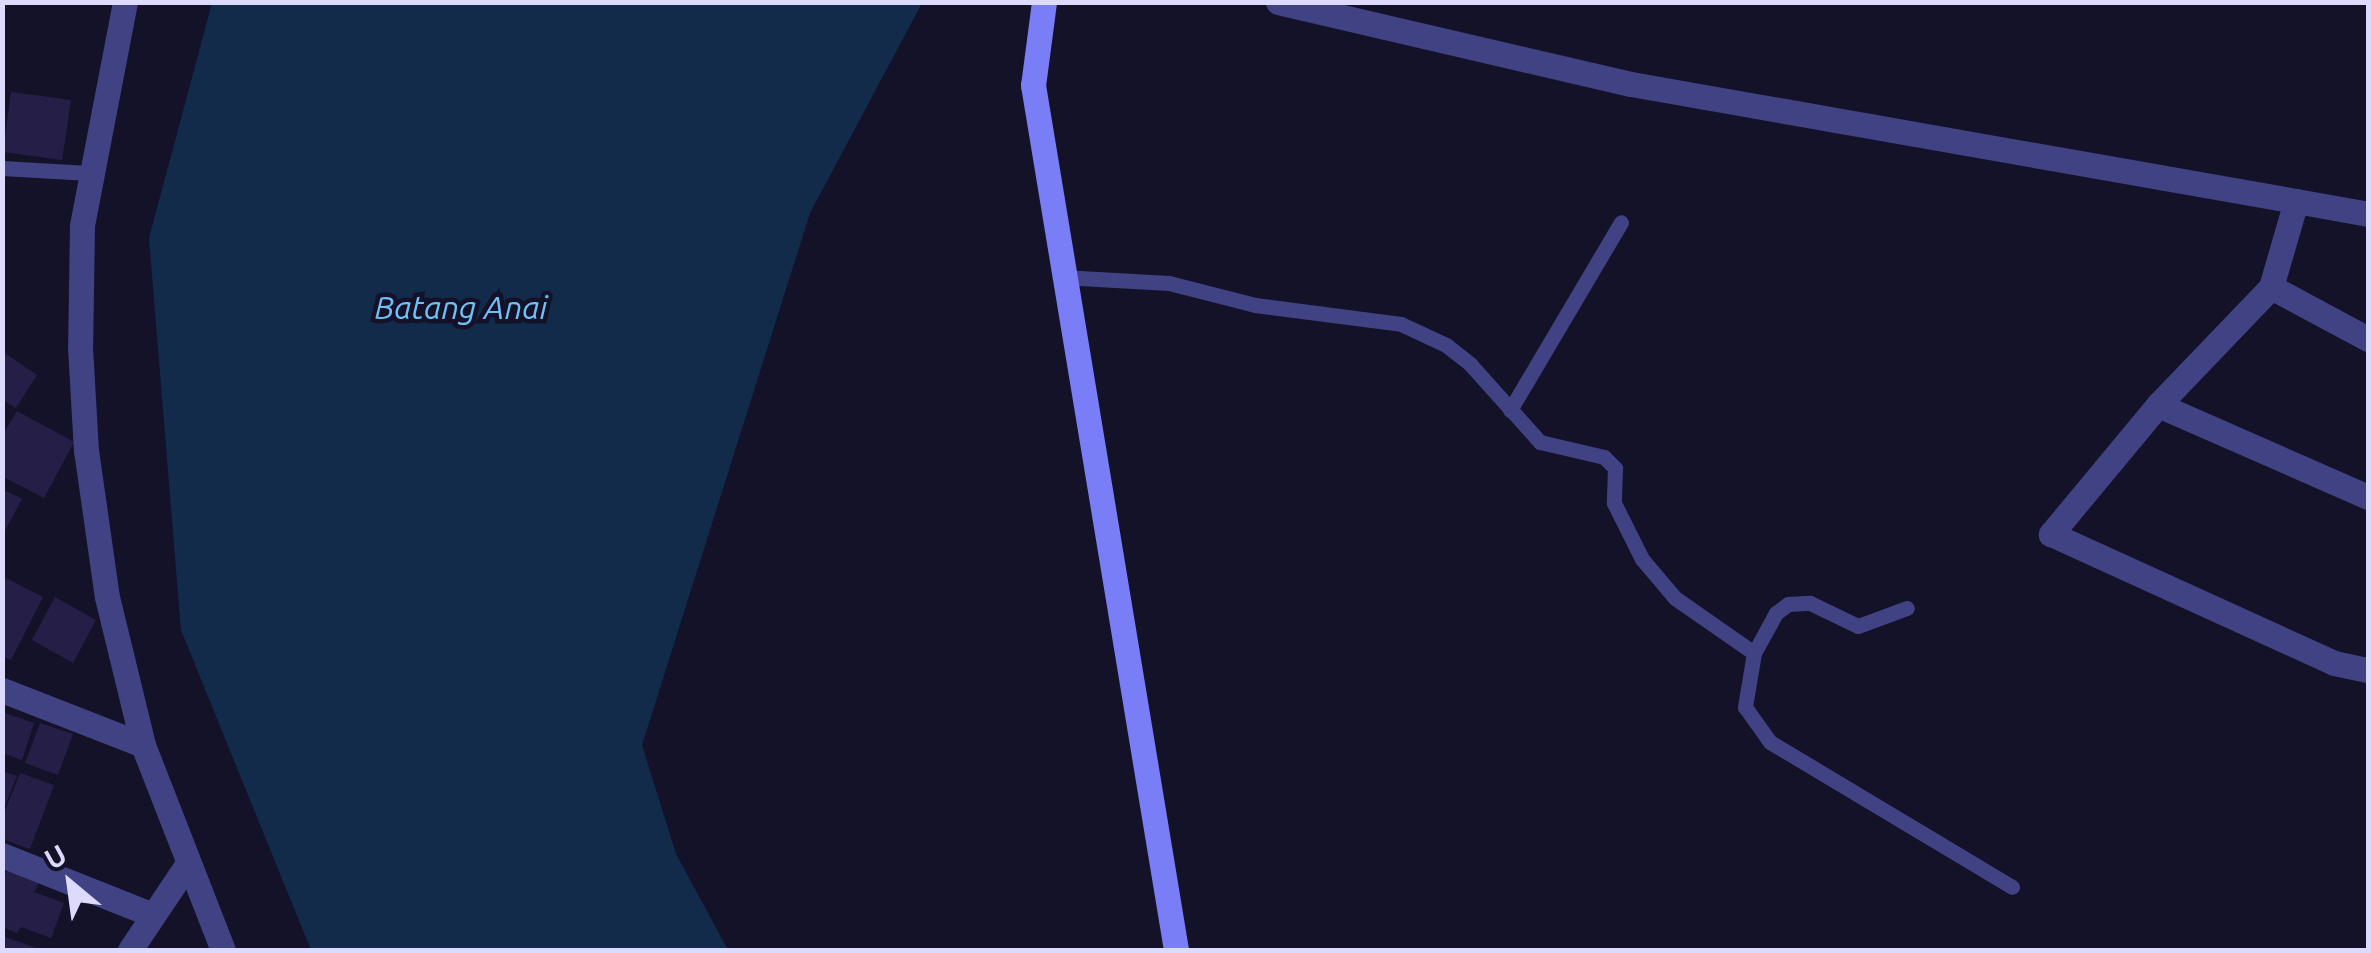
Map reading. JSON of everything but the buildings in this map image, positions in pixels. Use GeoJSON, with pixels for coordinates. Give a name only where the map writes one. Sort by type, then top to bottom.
{"type":"FeatureCollection","features":[{"type":"Feature","properties":{"kind":"street"},"geometry":{"type":"LineString","coordinates":[[125,2],[88,173],[80,292],[86,450],[107,597],[143,746],[223,950]]}},
{"type":"Feature","properties":{"kind":"street"},"geometry":{"type":"LineString","coordinates":[[1044,2],[1033,85],[1176,950]]}},
{"type":"Feature","properties":{"kind":"street"},"geometry":{"type":"LineString","coordinates":[[1278,2],[1630,84],[2368,214]]}},
{"type":"Feature","properties":{"kind":"street"},"geometry":{"type":"LineString","coordinates":[[2296,202],[2271,287],[2158,405],[2051,534],[2334,664],[2368,670]]}},
{"type":"Feature","properties":{"kind":"street"},"geometry":{"type":"LineString","coordinates":[[2271,287],[2368,339]]}},
{"type":"Feature","properties":{"kind":"street"},"geometry":{"type":"LineString","coordinates":[[2158,405],[2368,497]]}},
{"type":"Feature","properties":{"kind":"street"},"geometry":{"type":"LineString","coordinates":[[2,690],[143,746]]}},
{"type":"Feature","properties":{"kind":"street"},"geometry":{"type":"LineString","coordinates":[[2,855],[154,915]]}},
{"type":"Feature","properties":{"kind":"street"},"geometry":{"type":"LineString","coordinates":[[130,950],[187,865]]}},
{"type":"Feature","properties":{"kind":"lane"},"geometry":{"type":"LineString","coordinates":[[2,168],[88,173]]}},
{"type":"Feature","properties":{"kind":"lane"},"geometry":{"type":"LineString","coordinates":[[1510,410],[1621,222]]}},
{"type":"Feature","properties":{"kind":"lane"},"geometry":{"type":"LineString","coordinates":[[1062,277],[1170,282],[1254,304],[1401,324],[1446,345],[1470,364],[1540,442],[1604,457],[1615,468],[1614,503],[1642,559],[1675,598],[1754,653]]}},
{"type":"Feature","properties":{"kind":"lane"},"geometry":{"type":"LineString","coordinates":[[1907,608],[1858,626],[1810,604],[1788,604],[1776,613],[1754,653],[1745,707],[1770,742],[2012,887]]}},
{"type":"Feature","properties":{"kind":"water","name":"Batang Anai"},"geometry":{"type":"Polygon","coordinates":[[[212,3],[922,3],[810,213],[642,745],[676,854],[728,950],[311,950],[181,630],[149,238],[212,3]]]}}]}
